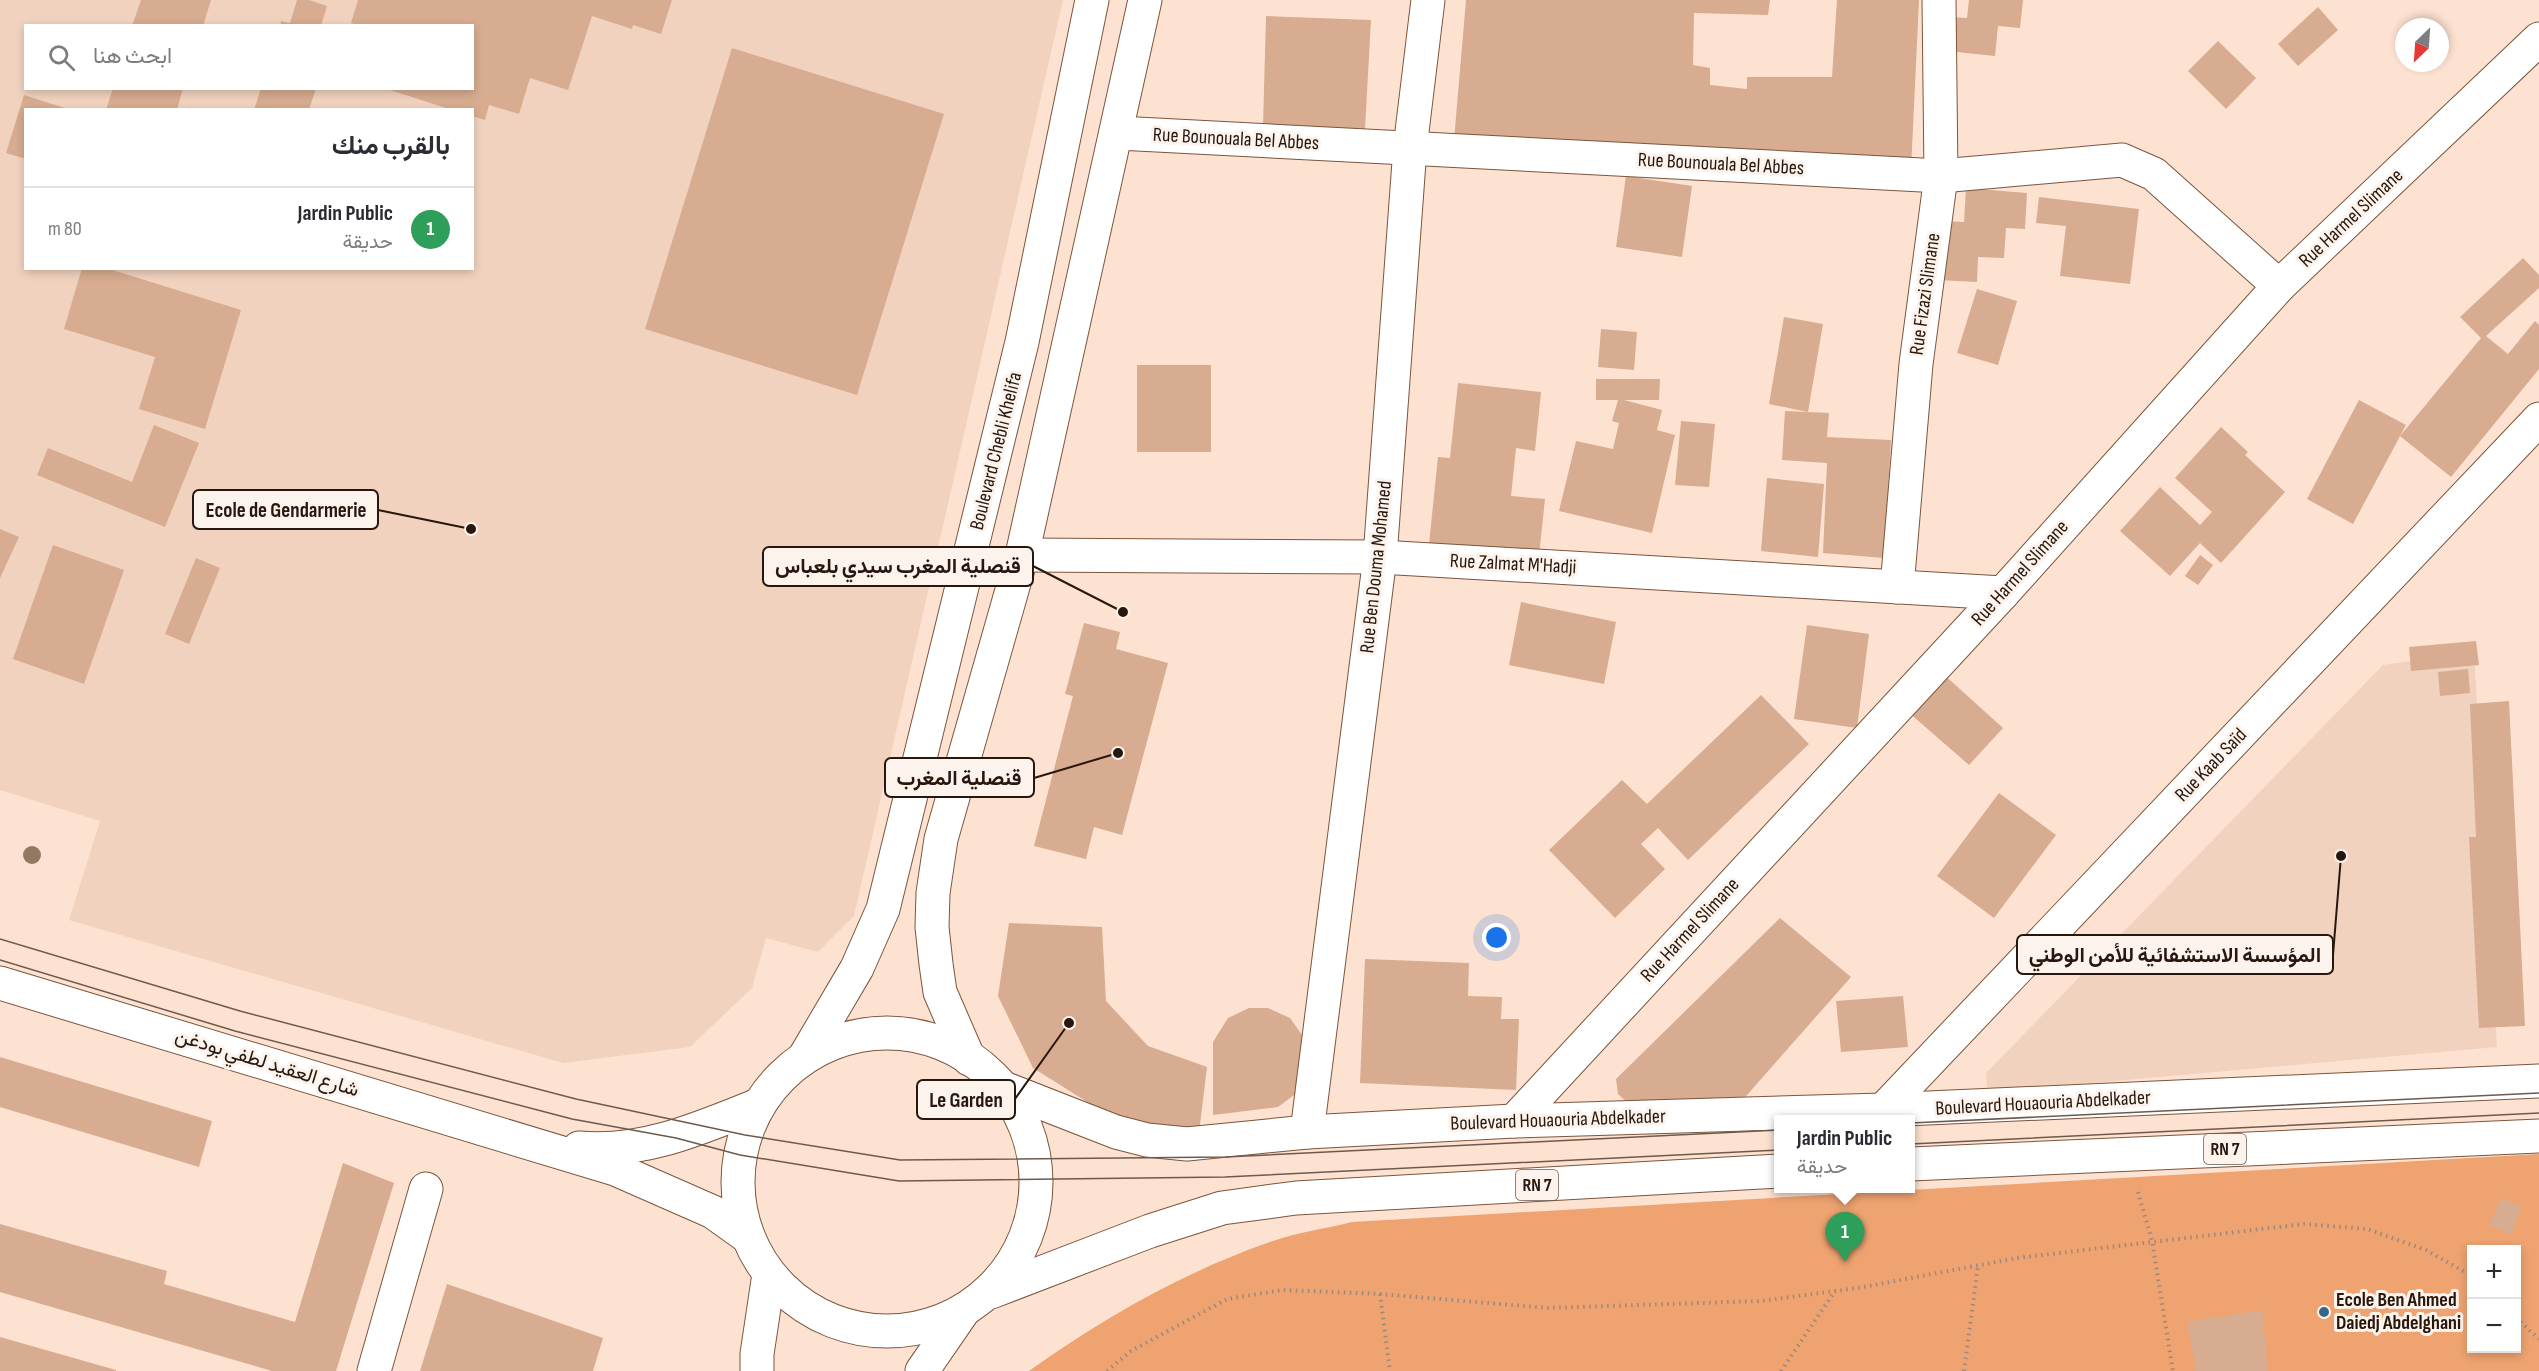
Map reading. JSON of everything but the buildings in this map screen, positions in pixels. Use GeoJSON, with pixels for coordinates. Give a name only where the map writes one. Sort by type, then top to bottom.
{"type":"FeatureCollection","features":[{"type":"Feature","properties":{"kind":"street","name":"Boulevard Chebli Khelifa"},"geometry":{"type":"LineString","coordinates":[[804,1058],[857,968],[883,909],[1022,342],[1092,0]]}},
{"type":"Feature","properties":{"kind":"street"},"geometry":{"type":"LineString","coordinates":[[969,1059],[940,992],[932,927],[933,893],[941,838],[1022,555],[1118,133],[1145,0]]}},
{"type":"Feature","properties":{"kind":"street","name":"Rue Ben Douma Mohamed"},"geometry":{"type":"LineString","coordinates":[[1307,1132],[1380,557],[1410,148],[1428,0]]}},
{"type":"Feature","properties":{"kind":"street","name":"Rue Fizazi Slimane"},"geometry":{"type":"LineString","coordinates":[[1898,587],[1916,364],[1941,176],[1939,0]]}},
{"type":"Feature","properties":{"kind":"street","name":"Rue Harmel Slimane"},"geometry":{"type":"LineString","coordinates":[[1514,1120],[2003,593],[2279,286],[2539,39]]}},
{"type":"Feature","properties":{"kind":"street","name":"Rue Bounouala Bel Abbes"},"geometry":{"type":"LineString","coordinates":[[1118,133],[1941,176],[2122,160],[2138,165],[2154,174],[2279,286]]}},
{"type":"Feature","properties":{"kind":"street","name":"Rue Kaab Saïd"},"geometry":{"type":"LineString","coordinates":[[1883,1110],[2539,419]]}},
{"type":"Feature","properties":{"kind":"street","name":"Rue Zalmat M'Hadji"},"geometry":{"type":"LineString","coordinates":[[1022,555],[1380,557],[2003,593]]}},
{"type":"Feature","properties":{"kind":"street","name":"شارع العقيد لطفي بودغن"},"geometry":{"type":"LineString","coordinates":[[0,983],[535,1143]]}},
{"type":"Feature","properties":{"kind":"street"},"geometry":{"type":"LineString","coordinates":[[922,1371],[975,1302],[1009,1270],[1024,1241],[1035,1199],[1035,1168],[1028,1133],[1001,1087],[969,1059],[938,1043],[893,1034],[869,1034],[835,1042],[804,1058],[779,1079],[758,1106],[745,1135],[740,1155],[738,1197],[748,1237],[769,1274],[800,1304],[838,1323],[880,1332],[924,1327],[975,1302]]}},
{"type":"Feature","properties":{"kind":"street","name":"Boulevard Houaouria Abdelkader"},"geometry":{"type":"LineString","coordinates":[[1001,1087],[1116,1132],[1148,1140],[1187,1144],[1307,1132],[1514,1120],[1883,1110],[2539,1081]]}},
{"type":"Feature","properties":{"kind":"street"},"geometry":{"type":"LineString","coordinates":[[535,1143],[584,1148],[617,1147],[665,1140],[758,1106]]}},
{"type":"Feature","properties":{"kind":"street","name":"RN 7"},"geometry":{"type":"LineString","coordinates":[[1915,1164],[2539,1136]]}},
{"type":"Feature","properties":{"kind":"street"},"geometry":{"type":"LineString","coordinates":[[535,1143],[615,1169],[672,1192],[713,1212],[748,1237]]}},
{"type":"Feature","properties":{"kind":"street","name":"RN 7"},"geometry":{"type":"LineString","coordinates":[[975,1302],[1150,1230],[1222,1208],[1296,1198],[1774,1171]]}},
{"type":"Feature","properties":{"kind":"street"},"geometry":{"type":"LineString","coordinates":[[374,1371],[426,1189]]}},
{"type":"Feature","properties":{"kind":"street"},"geometry":{"type":"LineString","coordinates":[[757,1371],[757,1354],[769,1274]]}},
{"type":"Feature","properties":{"kind":"path"},"geometry":{"type":"LineString","coordinates":[[2127,1154],[2152,1241],[2173,1371]]}},
{"type":"Feature","properties":{"kind":"path"},"geometry":{"type":"LineString","coordinates":[[1107,1371],[1131,1351],[1227,1299],[1282,1290],[1380,1294],[1548,1308],[1761,1301],[2152,1241],[2304,1224],[2367,1229],[2426,1250],[2467,1273]]}},
{"type":"Feature","properties":{"kind":"path"},"geometry":{"type":"LineString","coordinates":[[1964,1371],[1978,1266]]}},
{"type":"Feature","properties":{"kind":"path"},"geometry":{"type":"LineString","coordinates":[[1781,1371],[1835,1291]]}},
{"type":"Feature","properties":{"kind":"path"},"geometry":{"type":"LineString","coordinates":[[1380,1294],[1390,1371]]}},
{"type":"Feature","properties":{"kind":"path"},"geometry":{"type":"LineString","coordinates":[[2521,1322],[2539,1338]]}},
{"type":"Feature","properties":{"kind":"shaded area"},"geometry":{"type":"Polygon","coordinates":[[[0,0],[1063,0],[854,916],[818,952],[766,938],[752,988],[690,1047],[563,1063],[69,920],[100,821],[0,790],[0,0]]]}},
{"type":"Feature","properties":{"kind":"shaded area"},"geometry":{"type":"Polygon","coordinates":[[[2474,652],[2497,1047],[2003,1091],[1987,1087],[1986,1073],[2383,665],[2474,652]]]}},
{"type":"Feature","properties":{"kind":"shaded area"},"geometry":{"type":"Polygon","coordinates":[[[2539,1154],[2539,1371],[1029,1371],[1085,1333],[1174,1283],[1235,1255],[1277,1240],[1352,1222],[1858,1193],[1915,1193],[1915,1190],[2539,1154]]]}},
{"type":"Feature","properties":{"kind":"tram line"},"geometry":{"type":"LineString","coordinates":[[0,939],[240,1011],[576,1099],[745,1135],[900,1160],[1225,1157],[1774,1130]]}},
{"type":"Feature","properties":{"kind":"tram line"},"geometry":{"type":"LineString","coordinates":[[0,960],[235,1031],[572,1119],[676,1138],[740,1155],[899,1181],[1225,1177],[1774,1150]]}},
{"type":"Feature","properties":{"kind":"tram line"},"geometry":{"type":"LineString","coordinates":[[1915,1123],[2539,1093]]}},
{"type":"Feature","properties":{"kind":"tram line"},"geometry":{"type":"LineString","coordinates":[[1915,1144],[2539,1113]]}},
{"type":"Feature","properties":{"kind":"place","name":"Ecole de Gendarmerie"},"geometry":{"type":"Point","coordinates":[471,529]}},
{"type":"Feature","properties":{"kind":"place","name":"قنصلية المغرب سيدي بلعباس"},"geometry":{"type":"Point","coordinates":[1123,612]}},
{"type":"Feature","properties":{"kind":"place","name":"قنصلية المغرب"},"geometry":{"type":"Point","coordinates":[1118,753]}},
{"type":"Feature","properties":{"kind":"place","name":"المؤسسة الاستشفائية للأمن الوطني"},"geometry":{"type":"Point","coordinates":[2341,856]}},
{"type":"Feature","properties":{"kind":"place","name":"Le Garden"},"geometry":{"type":"Point","coordinates":[1069,1023]}},
{"type":"Feature","properties":{"kind":"place","name":"Jardin Public"},"geometry":{"type":"Point","coordinates":[1845,1262]}},
{"type":"Feature","properties":{"kind":"place","name":"Ecole Ben Ahmed Daiedj Abdelghani"},"geometry":{"type":"Point","coordinates":[2324,1312]}}]}
